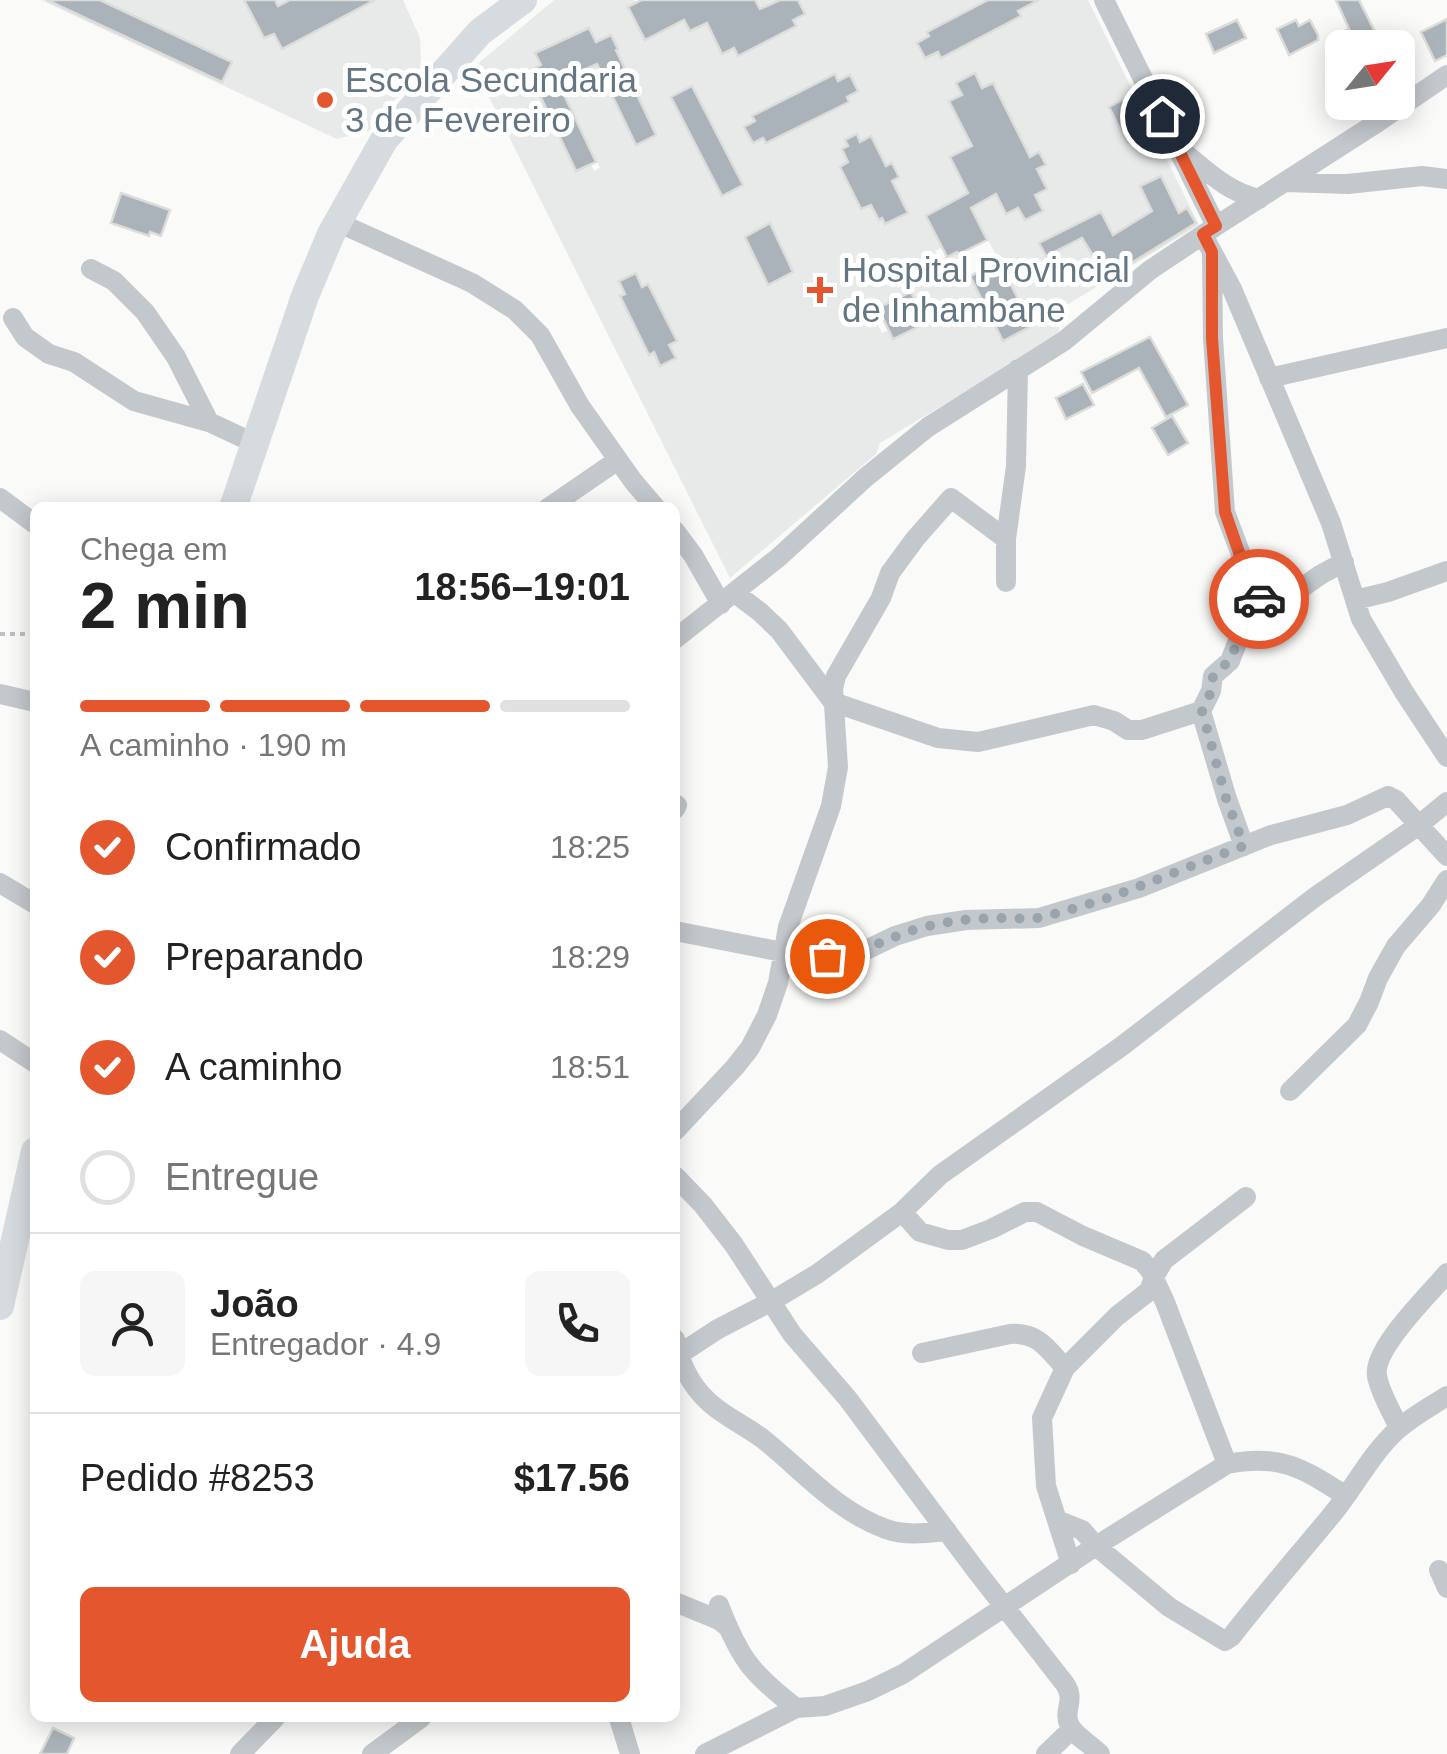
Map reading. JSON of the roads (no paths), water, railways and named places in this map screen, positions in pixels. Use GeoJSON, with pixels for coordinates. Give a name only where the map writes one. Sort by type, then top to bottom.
{"type":"FeatureCollection","features":[{"type":"Feature","properties":{"kind":"main road"},"geometry":{"type":"LineString","coordinates":[[235,502],[305,296],[337,222],[384,140],[480,32],[523,0]]}},
{"type":"Feature","properties":{"kind":"main road"},"geometry":{"type":"LineString","coordinates":[[0,1306],[30,1173]]}},
{"type":"Feature","properties":{"kind":"street"},"geometry":{"type":"LineString","coordinates":[[1104,0],[1176,145],[1210,237],[1325,509],[1361,619],[1447,757]]}},
{"type":"Feature","properties":{"kind":"street"},"geometry":{"type":"LineString","coordinates":[[680,636],[928,427],[1064,340],[1150,270],[1210,237],[1284,182],[1447,75]]}},
{"type":"Feature","properties":{"kind":"street"},"geometry":{"type":"LineString","coordinates":[[1176,145],[1223,185],[1259,200]]}},
{"type":"Feature","properties":{"kind":"street"},"geometry":{"type":"LineString","coordinates":[[1284,182],[1348,184],[1422,176],[1447,168]]}},
{"type":"Feature","properties":{"kind":"street"},"geometry":{"type":"LineString","coordinates":[[1422,176],[1447,179]]}},
{"type":"Feature","properties":{"kind":"street"},"geometry":{"type":"LineString","coordinates":[[337,222],[472,283],[515,310],[540,335],[580,406],[651,502]]}},
{"type":"Feature","properties":{"kind":"street"},"geometry":{"type":"LineString","coordinates":[[1210,237],[1212,338],[1225,512],[1254,590],[1268,611]]}},
{"type":"Feature","properties":{"kind":"street"},"geometry":{"type":"LineString","coordinates":[[92,269],[114,281],[145,312],[176,357],[210,422]]}},
{"type":"Feature","properties":{"kind":"street"},"geometry":{"type":"LineString","coordinates":[[14,318],[24,337],[50,354],[74,362],[134,401],[210,422],[254,443]]}},
{"type":"Feature","properties":{"kind":"street"},"geometry":{"type":"LineString","coordinates":[[1270,378],[1447,338]]}},
{"type":"Feature","properties":{"kind":"street"},"geometry":{"type":"LineString","coordinates":[[1006,582],[1006,539],[1016,466],[1018,369]]}},
{"type":"Feature","properties":{"kind":"street"},"geometry":{"type":"LineString","coordinates":[[557,502],[618,460]]}},
{"type":"Feature","properties":{"kind":"street"},"geometry":{"type":"LineString","coordinates":[[0,498],[30,520]]}},
{"type":"Feature","properties":{"kind":"street"},"geometry":{"type":"LineString","coordinates":[[680,1125],[735,1068],[767,1014],[778,983],[788,927],[831,806],[838,768],[833,702],[836,676],[890,573],[948,499],[1006,539]]}},
{"type":"Feature","properties":{"kind":"street"},"geometry":{"type":"LineString","coordinates":[[680,538],[728,598],[760,612],[778,630],[833,702],[938,738],[978,742],[1094,715],[1128,730],[1142,730],[1202,711]]}},
{"type":"Feature","properties":{"kind":"street"},"geometry":{"type":"LineString","coordinates":[[1244,846],[1202,711],[1213,676],[1230,660],[1242,630],[1344,562]]}},
{"type":"Feature","properties":{"kind":"street"},"geometry":{"type":"LineString","coordinates":[[1355,600],[1447,570]]}},
{"type":"Feature","properties":{"kind":"street"},"geometry":{"type":"LineString","coordinates":[[0,694],[30,701]]}},
{"type":"Feature","properties":{"kind":"street"},"geometry":{"type":"LineString","coordinates":[[680,932],[808,956],[841,956],[927,926],[966,920],[1039,918],[1139,888],[1271,834],[1347,815],[1388,796],[1447,856]]}},
{"type":"Feature","properties":{"kind":"street"},"geometry":{"type":"LineString","coordinates":[[680,1348],[817,1274],[902,1212],[940,1175],[1122,1046],[1315,897],[1447,802]]}},
{"type":"Feature","properties":{"kind":"street"},"geometry":{"type":"LineString","coordinates":[[1290,1091],[1357,1025],[1396,946],[1432,905],[1447,880]]}},
{"type":"Feature","properties":{"kind":"street"},"geometry":{"type":"LineString","coordinates":[[0,883],[30,901]]}},
{"type":"Feature","properties":{"kind":"street"},"geometry":{"type":"LineString","coordinates":[[0,1040],[30,1061]]}},
{"type":"Feature","properties":{"kind":"street"},"geometry":{"type":"LineString","coordinates":[[680,1181],[734,1245],[780,1319],[848,1399],[1070,1691],[1068,1722],[1100,1754]]}},
{"type":"Feature","properties":{"kind":"street"},"geometry":{"type":"LineString","coordinates":[[1071,1564],[1046,1486],[1042,1418],[1065,1368],[1117,1316],[1149,1292],[1164,1260],[1246,1197]]}},
{"type":"Feature","properties":{"kind":"street"},"geometry":{"type":"LineString","coordinates":[[902,1212],[920,1232],[948,1240],[962,1240],[1025,1212],[1037,1212],[1142,1261],[1154,1277],[1227,1464]]}},
{"type":"Feature","properties":{"kind":"street"},"geometry":{"type":"LineString","coordinates":[[1399,1428],[1378,1380],[1379,1360],[1417,1305],[1447,1273]]}},
{"type":"Feature","properties":{"kind":"street"},"geometry":{"type":"LineString","coordinates":[[922,1353],[1024,1332],[1034,1336],[1065,1368]]}},
{"type":"Feature","properties":{"kind":"street"},"geometry":{"type":"LineString","coordinates":[[680,1359],[702,1396],[764,1440],[857,1516],[898,1533],[947,1531]]}},
{"type":"Feature","properties":{"kind":"street"},"geometry":{"type":"LineString","coordinates":[[1057,1520],[1082,1530],[1168,1608],[1224,1640],[1232,1637],[1387,1439],[1447,1396]]}},
{"type":"Feature","properties":{"kind":"street"},"geometry":{"type":"LineString","coordinates":[[705,1754],[796,1708],[825,1706],[903,1674],[1227,1464],[1289,1464],[1346,1496]]}},
{"type":"Feature","properties":{"kind":"street"},"geometry":{"type":"LineString","coordinates":[[680,1604],[719,1620],[728,1628]]}},
{"type":"Feature","properties":{"kind":"street"},"geometry":{"type":"LineString","coordinates":[[719,1605],[742,1657],[763,1683],[796,1708]]}},
{"type":"Feature","properties":{"kind":"street"},"geometry":{"type":"LineString","coordinates":[[240,1754],[271,1722]]}},
{"type":"Feature","properties":{"kind":"street"},"geometry":{"type":"LineString","coordinates":[[372,1754],[416,1722]]}},
{"type":"Feature","properties":{"kind":"street"},"geometry":{"type":"LineString","coordinates":[[620,1722],[630,1754]]}},
{"type":"Feature","properties":{"kind":"street"},"geometry":{"type":"LineString","coordinates":[[1046,1754],[1072,1730]]}},
{"type":"Feature","properties":{"kind":"place","name":"Escola Secundaria 3 de Fevereiro"},"geometry":{"type":"Point","coordinates":[325,100]}},
{"type":"Feature","properties":{"kind":"place","name":"Hospital Provincial de Inhambane"},"geometry":{"type":"Point","coordinates":[820,290]}}]}
